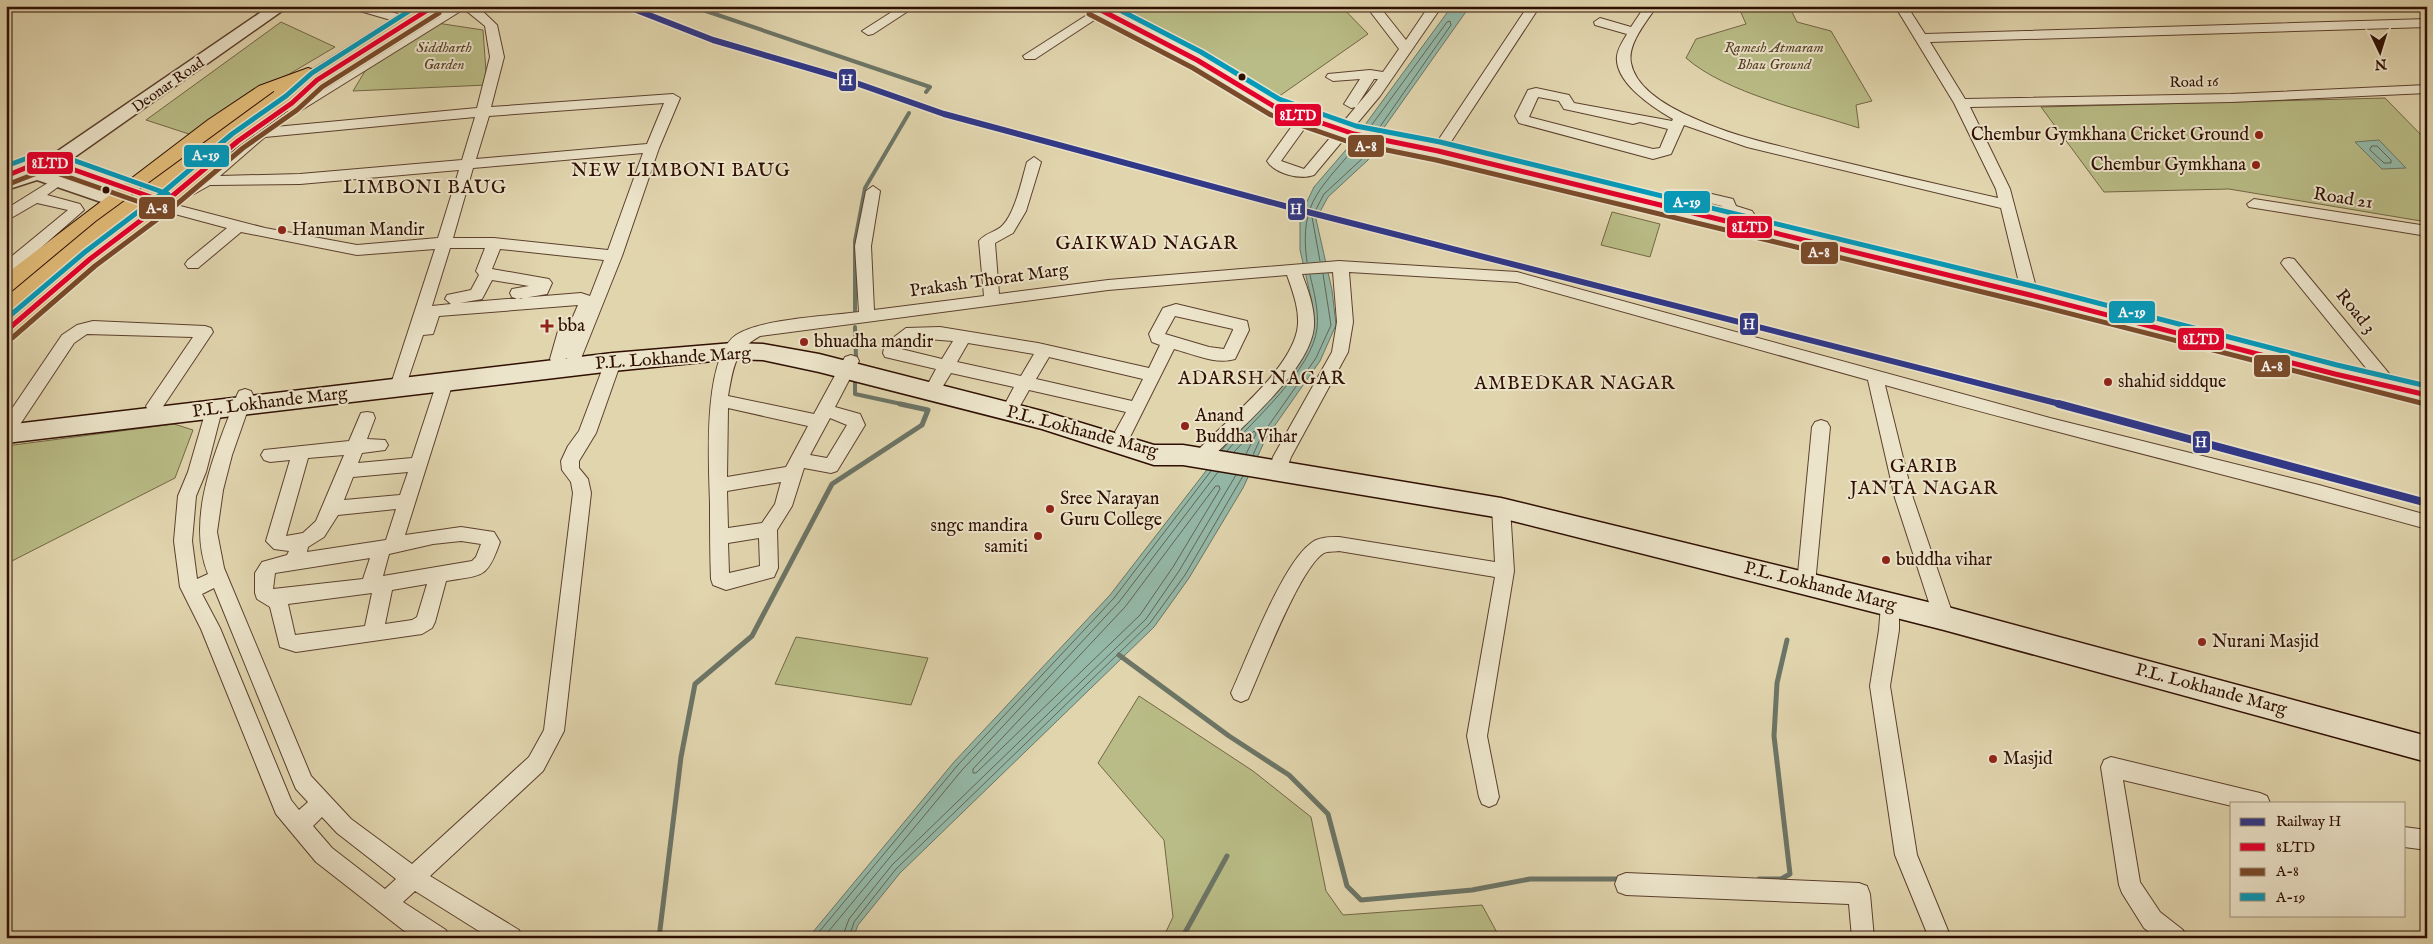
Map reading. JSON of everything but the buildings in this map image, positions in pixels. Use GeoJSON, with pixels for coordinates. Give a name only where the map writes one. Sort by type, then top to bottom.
{"type":"FeatureCollection","features":[{"type":"Feature","properties":{"kind":"highway"},"geometry":{"type":"LineString","coordinates":[[6,288],[230,116],[267,91],[312,77],[420,6]]}},
{"type":"Feature","properties":{"kind":"highway"},"geometry":{"type":"LineString","coordinates":[[6,294],[239,116],[275,99],[434,6]]}},
{"type":"Feature","properties":{"kind":"highway"},"geometry":{"type":"LineString","coordinates":[[6,331],[90,259],[165,205],[238,141],[292,103],[312,77]]}},
{"type":"Feature","properties":{"kind":"highway"},"geometry":{"type":"LineString","coordinates":[[6,315],[19,301],[103,231],[275,99]]}},
{"type":"Feature","properties":{"kind":"main road"},"geometry":{"type":"LineString","coordinates":[[1096,7],[1197,60],[1276,107],[1348,133],[1707,204],[2030,295],[2427,395]]}},
{"type":"Feature","properties":{"kind":"main road","name":"P.L. Lokhande Marg"},"geometry":{"type":"LineString","coordinates":[[52,423],[154,406],[243,401],[404,380],[565,347],[736,346],[848,365],[942,374],[975,397],[1020,393],[1124,432],[1164,440],[1196,457]]}},
{"type":"Feature","properties":{"kind":"main road","name":"P.L. Lokhande Marg"},"geometry":{"type":"LineString","coordinates":[[404,380],[445,382],[736,346]]}},
{"type":"Feature","properties":{"kind":"main road","name":"P.L. Lokhande Marg"},"geometry":{"type":"LineString","coordinates":[[848,365],[975,397],[1154,455],[1196,457],[1501,508],[1944,618],[2427,749]]}},
{"type":"Feature","properties":{"kind":"main road","name":"P.L. Lokhande Marg"},"geometry":{"type":"LineString","coordinates":[[9,426],[214,410],[243,401]]}},
{"type":"Feature","properties":{"kind":"street","name":"Deonar Road"},"geometry":{"type":"LineString","coordinates":[[57,172],[281,6]]}},
{"type":"Feature","properties":{"kind":"street"},"geometry":{"type":"LineString","coordinates":[[357,6],[426,26]]}},
{"type":"Feature","properties":{"kind":"street"},"geometry":{"type":"LineString","coordinates":[[125,240],[165,205],[200,185],[289,111],[460,6]]}},
{"type":"Feature","properties":{"kind":"street"},"geometry":{"type":"LineString","coordinates":[[404,380],[483,112],[497,58],[491,25],[468,6]]}},
{"type":"Feature","properties":{"kind":"street"},"geometry":{"type":"LineString","coordinates":[[868,31],[910,6]]}},
{"type":"Feature","properties":{"kind":"street"},"geometry":{"type":"LineString","coordinates":[[1372,6],[1405,48]]}},
{"type":"Feature","properties":{"kind":"street"},"geometry":{"type":"LineString","coordinates":[[1305,118],[1274,161],[1276,164],[1303,174],[1309,172],[1348,133],[1405,48],[1436,6]]}},
{"type":"Feature","properties":{"kind":"street"},"geometry":{"type":"LineString","coordinates":[[1438,151],[1534,6]]}},
{"type":"Feature","properties":{"kind":"street"},"geometry":{"type":"LineString","coordinates":[[1651,6],[1624,52],[1623,62],[1630,77],[1678,122]]}},
{"type":"Feature","properties":{"kind":"street"},"geometry":{"type":"LineString","coordinates":[[1901,6],[1961,103],[2004,189],[2030,295]]}},
{"type":"Feature","properties":{"kind":"street"},"geometry":{"type":"LineString","coordinates":[[1030,56],[1096,7]]}},
{"type":"Feature","properties":{"kind":"street"},"geometry":{"type":"LineString","coordinates":[[1600,22],[1635,32]]}},
{"type":"Feature","properties":{"kind":"street"},"geometry":{"type":"LineString","coordinates":[[1921,38],[2427,23]]}},
{"type":"Feature","properties":{"kind":"street"},"geometry":{"type":"LineString","coordinates":[[1333,77],[1370,74],[1386,76]]}},
{"type":"Feature","properties":{"kind":"street"},"geometry":{"type":"LineString","coordinates":[[1351,104],[1370,74]]}},
{"type":"Feature","properties":{"kind":"street","name":"Road 16"},"geometry":{"type":"LineString","coordinates":[[1961,103],[2231,98],[2427,90]]}},
{"type":"Feature","properties":{"kind":"street"},"geometry":{"type":"LineString","coordinates":[[1678,122],[1666,151],[1653,154],[1524,120],[1522,116],[1532,93],[1536,92],[1564,98],[1569,106],[1633,120],[1639,118],[1678,122],[1776,149],[2007,205]]}},
{"type":"Feature","properties":{"kind":"street"},"geometry":{"type":"LineString","coordinates":[[260,134],[483,112],[673,98],[652,148],[642,181],[614,256],[565,347]]}},
{"type":"Feature","properties":{"kind":"street"},"geometry":{"type":"LineString","coordinates":[[213,181],[300,179],[652,148]]}},
{"type":"Feature","properties":{"kind":"street"},"geometry":{"type":"LineString","coordinates":[[992,301],[987,242],[1008,229],[1019,212],[1034,162]]}},
{"type":"Feature","properties":{"kind":"street"},"geometry":{"type":"LineString","coordinates":[[6,176],[35,164],[125,195],[165,205],[237,228],[357,250],[444,243],[494,243],[614,256]]}},
{"type":"Feature","properties":{"kind":"street"},"geometry":{"type":"LineString","coordinates":[[6,184],[24,176],[57,172]]}},
{"type":"Feature","properties":{"kind":"street"},"geometry":{"type":"LineString","coordinates":[[6,216],[34,197],[57,172]]}},
{"type":"Feature","properties":{"kind":"street"},"geometry":{"type":"LineString","coordinates":[[867,318],[863,246],[873,191]]}},
{"type":"Feature","properties":{"kind":"street"},"geometry":{"type":"LineString","coordinates":[[6,270],[77,210],[75,207],[34,197]]}},
{"type":"Feature","properties":{"kind":"street"},"geometry":{"type":"LineString","coordinates":[[1707,204],[1728,202],[1732,210],[1747,214]]}},
{"type":"Feature","properties":{"kind":"street","name":"Road 21"},"geometry":{"type":"LineString","coordinates":[[2254,204],[2427,230]]}},
{"type":"Feature","properties":{"kind":"street"},"geometry":{"type":"LineString","coordinates":[[193,264],[237,228]]}},
{"type":"Feature","properties":{"kind":"street"},"geometry":{"type":"LineString","coordinates":[[487,274],[484,271],[494,243]]}},
{"type":"Feature","properties":{"kind":"street"},"geometry":{"type":"LineString","coordinates":[[590,259],[605,262],[597,285]]}},
{"type":"Feature","properties":{"kind":"street","name":"Road 3"},"geometry":{"type":"LineString","coordinates":[[2290,263],[2390,386]]}},
{"type":"Feature","properties":{"kind":"street"},"geometry":{"type":"LineString","coordinates":[[1276,471],[1340,352],[1345,322],[1344,278],[1335,267]]}},
{"type":"Feature","properties":{"kind":"street","name":"Prakash Thorat Marg"},"geometry":{"type":"LineString","coordinates":[[736,346],[756,331],[1108,285],[1335,267],[1517,277],[2050,425],[2319,492],[2427,522]]}},
{"type":"Feature","properties":{"kind":"street"},"geometry":{"type":"LineString","coordinates":[[1196,457],[1289,366],[1305,332],[1303,298],[1295,269]]}},
{"type":"Feature","properties":{"kind":"street"},"geometry":{"type":"LineString","coordinates":[[426,301],[533,292],[541,290],[544,286],[544,283],[487,274]]}},
{"type":"Feature","properties":{"kind":"street"},"geometry":{"type":"LineString","coordinates":[[472,297],[479,292],[487,274]]}},
{"type":"Feature","properties":{"kind":"street"},"geometry":{"type":"LineString","coordinates":[[502,294],[511,277]]}},
{"type":"Feature","properties":{"kind":"street"},"geometry":{"type":"LineString","coordinates":[[404,380],[432,313],[435,311],[581,299],[587,301],[573,338],[565,347]]}},
{"type":"Feature","properties":{"kind":"street"},"geometry":{"type":"LineString","coordinates":[[1176,310],[1241,325],[1241,330],[1229,355],[1209,354],[1170,342],[1158,338],[1157,334],[1169,312],[1176,310]]}},
{"type":"Feature","properties":{"kind":"street"},"geometry":{"type":"LineString","coordinates":[[9,426],[68,339],[83,329],[93,327],[205,332],[154,406]]}},
{"type":"Feature","properties":{"kind":"street"},"geometry":{"type":"LineString","coordinates":[[1136,408],[1020,393],[942,374],[891,353],[891,348],[912,332],[964,336],[1154,374]]}},
{"type":"Feature","properties":{"kind":"street"},"geometry":{"type":"LineString","coordinates":[[942,374],[964,336]]}},
{"type":"Feature","properties":{"kind":"street"},"geometry":{"type":"LineString","coordinates":[[1124,432],[1170,342]]}},
{"type":"Feature","properties":{"kind":"street"},"geometry":{"type":"LineString","coordinates":[[736,346],[727,366],[719,400],[717,441],[720,579],[726,582],[767,572],[770,568],[768,529],[783,506],[796,466],[848,365]]}},
{"type":"Feature","properties":{"kind":"street"},"geometry":{"type":"LineString","coordinates":[[1020,393],[1044,351]]}},
{"type":"Feature","properties":{"kind":"street"},"geometry":{"type":"LineString","coordinates":[[386,903],[536,764],[554,731],[582,493],[579,479],[571,470],[570,461],[574,451],[587,433],[613,362]]}},
{"type":"Feature","properties":{"kind":"street"},"geometry":{"type":"LineString","coordinates":[[1875,377],[1904,498],[1944,618]]}},
{"type":"Feature","properties":{"kind":"street"},"geometry":{"type":"LineString","coordinates":[[373,633],[377,584],[388,547],[408,501],[445,382]]}},
{"type":"Feature","properties":{"kind":"street"},"geometry":{"type":"LineString","coordinates":[[718,486],[796,466],[831,466],[856,425],[854,418],[822,416],[719,400]]}},
{"type":"Feature","properties":{"kind":"street"},"geometry":{"type":"LineString","coordinates":[[243,401],[223,455],[214,490],[208,532],[214,568],[303,782],[344,826],[413,878],[501,936]]}},
{"type":"Feature","properties":{"kind":"street"},"geometry":{"type":"LineString","coordinates":[[214,410],[196,472],[186,496],[183,541],[191,590],[210,628],[283,807],[324,855],[411,922],[438,938]]}},
{"type":"Feature","properties":{"kind":"street"},"geometry":{"type":"LineString","coordinates":[[300,452],[275,541],[280,544],[301,542],[313,538],[320,531],[332,508],[367,418]]}},
{"type":"Feature","properties":{"kind":"street"},"geometry":{"type":"LineString","coordinates":[[1806,584],[1821,427]]}},
{"type":"Feature","properties":{"kind":"street"},"geometry":{"type":"LineString","coordinates":[[270,455],[379,445]]}},
{"type":"Feature","properties":{"kind":"street"},"geometry":{"type":"LineString","coordinates":[[196,472],[223,455]]}},
{"type":"Feature","properties":{"kind":"street"},"geometry":{"type":"LineString","coordinates":[[346,471],[419,464]]}},
{"type":"Feature","properties":{"kind":"street"},"geometry":{"type":"LineString","coordinates":[[332,508],[408,501]]}},
{"type":"Feature","properties":{"kind":"street"},"geometry":{"type":"LineString","coordinates":[[1489,797],[1477,736],[1505,571],[1501,508]]}},
{"type":"Feature","properties":{"kind":"street"},"geometry":{"type":"LineString","coordinates":[[718,537],[768,529]]}},
{"type":"Feature","properties":{"kind":"street"},"geometry":{"type":"LineString","coordinates":[[272,598],[477,568],[484,561],[491,542],[488,537],[461,534],[433,537],[388,547],[294,561],[269,567],[264,573],[264,594],[278,603],[288,641],[296,644],[415,628],[425,622],[439,574]]}},
{"type":"Feature","properties":{"kind":"street"},"geometry":{"type":"LineString","coordinates":[[294,561],[301,542]]}},
{"type":"Feature","properties":{"kind":"street"},"geometry":{"type":"LineString","coordinates":[[1241,693],[1300,568],[1316,549],[1325,545],[1339,544],[1505,571]]}},
{"type":"Feature","properties":{"kind":"street"},"geometry":{"type":"LineString","coordinates":[[191,590],[219,577]]}},
{"type":"Feature","properties":{"kind":"street"},"geometry":{"type":"LineString","coordinates":[[1890,604],[1889,630],[1880,686],[1906,855],[1940,938]]}},
{"type":"Feature","properties":{"kind":"street"},"geometry":{"type":"LineString","coordinates":[[257,741],[282,730]]}},
{"type":"Feature","properties":{"kind":"street"},"geometry":{"type":"LineString","coordinates":[[2174,938],[2152,920],[2130,885],[2111,768],[2256,802]]}},
{"type":"Feature","properties":{"kind":"street"},"geometry":{"type":"LineString","coordinates":[[298,825],[323,804]]}},
{"type":"Feature","properties":{"kind":"street"},"geometry":{"type":"LineString","coordinates":[[2406,837],[2427,840]]}},
{"type":"Feature","properties":{"kind":"street"},"geometry":{"type":"LineString","coordinates":[[1626,884],[1859,894],[1863,938]]}},
{"type":"Feature","properties":{"kind":"green space"},"geometry":{"type":"Polygon","coordinates":[[[1106,6],[1341,6],[1368,34],[1278,97],[1106,6]]]}},
{"type":"Feature","properties":{"kind":"green space","name":"Ramesh Atmaram Bhau Ground"},"geometry":{"type":"Polygon","coordinates":[[[1738,6],[1789,6],[1797,22],[1831,31],[1872,101],[1856,105],[1859,128],[1792,108],[1745,91],[1703,70],[1686,58],[1696,39],[1746,24],[1738,6]]]}},
{"type":"Feature","properties":{"kind":"green space"},"geometry":{"type":"Polygon","coordinates":[[[281,22],[335,47],[237,105],[195,136],[146,120],[281,22]]]}},
{"type":"Feature","properties":{"kind":"green space","name":"Siddharth Garden"},"geometry":{"type":"Polygon","coordinates":[[[437,23],[483,30],[487,85],[353,91],[368,66],[437,23]]]}},
{"type":"Feature","properties":{"kind":"green space","name":"Chembur Gymkhana"},"geometry":{"type":"Polygon","coordinates":[[[2385,98],[2427,141],[2427,219],[2421,221],[2229,189],[2104,192],[2041,107],[2385,98]]]}},
{"type":"Feature","properties":{"kind":"green space"},"geometry":{"type":"Polygon","coordinates":[[[1612,212],[1660,224],[1650,257],[1601,245],[1612,212]]]}},
{"type":"Feature","properties":{"kind":"green space"},"geometry":{"type":"Polygon","coordinates":[[[174,424],[193,430],[175,478],[6,564],[6,446],[174,424]]]}},
{"type":"Feature","properties":{"kind":"green space"},"geometry":{"type":"Polygon","coordinates":[[[796,637],[928,658],[911,705],[775,684],[796,637]]]}},
{"type":"Feature","properties":{"kind":"green space"},"geometry":{"type":"Polygon","coordinates":[[[1139,696],[1253,771],[1311,817],[1326,891],[1343,915],[1482,905],[1500,938],[1163,938],[1173,917],[1164,840],[1098,763],[1139,696]]]}},
{"type":"Feature","properties":{"kind":"water"},"geometry":{"type":"Polygon","coordinates":[[[1452,6],[1470,6],[1383,129],[1368,160],[1328,197],[1316,219],[1332,290],[1336,325],[1320,361],[1266,438],[1243,488],[1189,578],[1154,627],[900,873],[858,925],[853,938],[808,938],[954,762],[1110,595],[1312,334],[1312,302],[1300,250],[1300,216],[1314,187],[1351,144],[1452,6]]]}},
{"type":"Feature","properties":{"kind":"water"},"geometry":{"type":"Polygon","coordinates":[[[2379,140],[2406,168],[2382,169],[2355,142],[2379,140]]]}},
{"type":"Feature","properties":{"kind":"waterway"},"geometry":{"type":"LineString","coordinates":[[708,6],[703,10],[930,87],[926,92]]}},
{"type":"Feature","properties":{"kind":"waterway"},"geometry":{"type":"LineString","coordinates":[[855,311],[855,241],[865,188],[909,113]]}},
{"type":"Feature","properties":{"kind":"waterway"},"geometry":{"type":"LineString","coordinates":[[855,327],[856,358]]}},
{"type":"Feature","properties":{"kind":"waterway"},"geometry":{"type":"LineString","coordinates":[[855,377],[855,394],[906,405]]}},
{"type":"Feature","properties":{"kind":"waterway"},"geometry":{"type":"LineString","coordinates":[[659,938],[681,757],[695,684],[752,636],[832,484],[922,425],[928,410],[900,404]]}},
{"type":"Feature","properties":{"kind":"waterway"},"geometry":{"type":"LineString","coordinates":[[1759,879],[1781,879],[1790,874],[1774,736],[1777,683],[1787,640]]}},
{"type":"Feature","properties":{"kind":"waterway"},"geometry":{"type":"LineString","coordinates":[[1119,655],[1229,736],[1289,775],[1328,814],[1347,886],[1361,900],[1472,890],[1530,879],[1621,879]]}},
{"type":"Feature","properties":{"kind":"waterway"},"geometry":{"type":"LineString","coordinates":[[1182,938],[1227,856]]}},
{"type":"Feature","properties":{"kind":"rail line","name":"H"},"geometry":{"type":"LineString","coordinates":[[626,6],[713,40],[839,77],[944,114],[1296,209],[2030,396],[2427,503]]}},
{"type":"Feature","properties":{"kind":"transit line","name":"A-19"},"geometry":{"type":"LineString","coordinates":[[6,319],[85,252],[160,195],[232,134],[286,96],[312,73],[417,6]]}},
{"type":"Feature","properties":{"kind":"transit line","name":"8LTD"},"geometry":{"type":"LineString","coordinates":[[6,331],[90,259],[165,202],[238,141],[292,103],[317,80],[434,6]]}},
{"type":"Feature","properties":{"kind":"transit line","name":"8LTD"},"geometry":{"type":"LineString","coordinates":[[1093,6],[1197,60],[1275,107],[1354,134],[1438,151],[2030,295],[2335,374],[2427,395]]}},
{"type":"Feature","properties":{"kind":"transit line","name":"A-19"},"geometry":{"type":"LineString","coordinates":[[1112,6],[1201,52],[1279,99],[1356,126],[1440,142],[2032,286],[2337,365],[2427,386]]}},
{"type":"Feature","properties":{"kind":"transit line","name":"A-8"},"geometry":{"type":"LineString","coordinates":[[12,338],[95,266],[171,209],[243,148],[297,110],[322,87],[439,13]]}},
{"type":"Feature","properties":{"kind":"transit line","name":"A-8"},"geometry":{"type":"LineString","coordinates":[[1089,14],[1193,68],[1271,115],[1352,143],[1436,160],[2028,303],[2425,404]]}},
{"type":"Feature","properties":{"kind":"transit line","name":"A-19"},"geometry":{"type":"LineString","coordinates":[[6,166],[33,156],[56,154],[168,194]]}},
{"type":"Feature","properties":{"kind":"transit line","name":"8LTD"},"geometry":{"type":"LineString","coordinates":[[6,176],[35,164],[55,163],[165,202]]}},
{"type":"Feature","properties":{"kind":"transit line","name":"A-8"},"geometry":{"type":"LineString","coordinates":[[9,184],[37,173],[54,172],[162,210]]}},
{"type":"Feature","properties":{"kind":"place","name":"Chembur Gymkhana Cricket Ground"},"geometry":{"type":"Point","coordinates":[2259,135]}},
{"type":"Feature","properties":{"kind":"place","name":"Chembur Gymkhana"},"geometry":{"type":"Point","coordinates":[2256,165]}},
{"type":"Feature","properties":{"kind":"place","name":"Hanuman Mandir"},"geometry":{"type":"Point","coordinates":[282,230]}},
{"type":"Feature","properties":{"kind":"place","name":"bba"},"geometry":{"type":"Point","coordinates":[547,326]}},
{"type":"Feature","properties":{"kind":"place","name":"bhuadha mandir"},"geometry":{"type":"Point","coordinates":[804,342]}},
{"type":"Feature","properties":{"kind":"place","name":"shahid siddque"},"geometry":{"type":"Point","coordinates":[2108,382]}},
{"type":"Feature","properties":{"kind":"place","name":"Anand Buddha Vihar"},"geometry":{"type":"Point","coordinates":[1185,426]}},
{"type":"Feature","properties":{"kind":"place","name":"Sree Narayan Guru College"},"geometry":{"type":"Point","coordinates":[1050,509]}},
{"type":"Feature","properties":{"kind":"place","name":"sngc mandira samiti"},"geometry":{"type":"Point","coordinates":[1038,536]}},
{"type":"Feature","properties":{"kind":"place","name":"buddha vihar"},"geometry":{"type":"Point","coordinates":[1886,560]}},
{"type":"Feature","properties":{"kind":"place","name":"Nurani Masjid"},"geometry":{"type":"Point","coordinates":[2202,642]}},
{"type":"Feature","properties":{"kind":"place","name":"Masjid"},"geometry":{"type":"Point","coordinates":[1993,759]}},
{"type":"Feature","properties":{"kind":"district","name":"NEW LIMBONI BAUG"},"geometry":{"type":"Point","coordinates":[681,171]}},
{"type":"Feature","properties":{"kind":"district","name":"LIMBONI BAUG"},"geometry":{"type":"Point","coordinates":[425,188]}},
{"type":"Feature","properties":{"kind":"district","name":"GAIKWAD NAGAR"},"geometry":{"type":"Point","coordinates":[1147,244]}},
{"type":"Feature","properties":{"kind":"district","name":"ADARSH NAGAR"},"geometry":{"type":"Point","coordinates":[1262,379]}},
{"type":"Feature","properties":{"kind":"district","name":"AMBEDKAR NAGAR"},"geometry":{"type":"Point","coordinates":[1575,384]}},
{"type":"Feature","properties":{"kind":"district","name":"GARIB JANTA NAGAR"},"geometry":{"type":"Point","coordinates":[1924,478]}}]}
